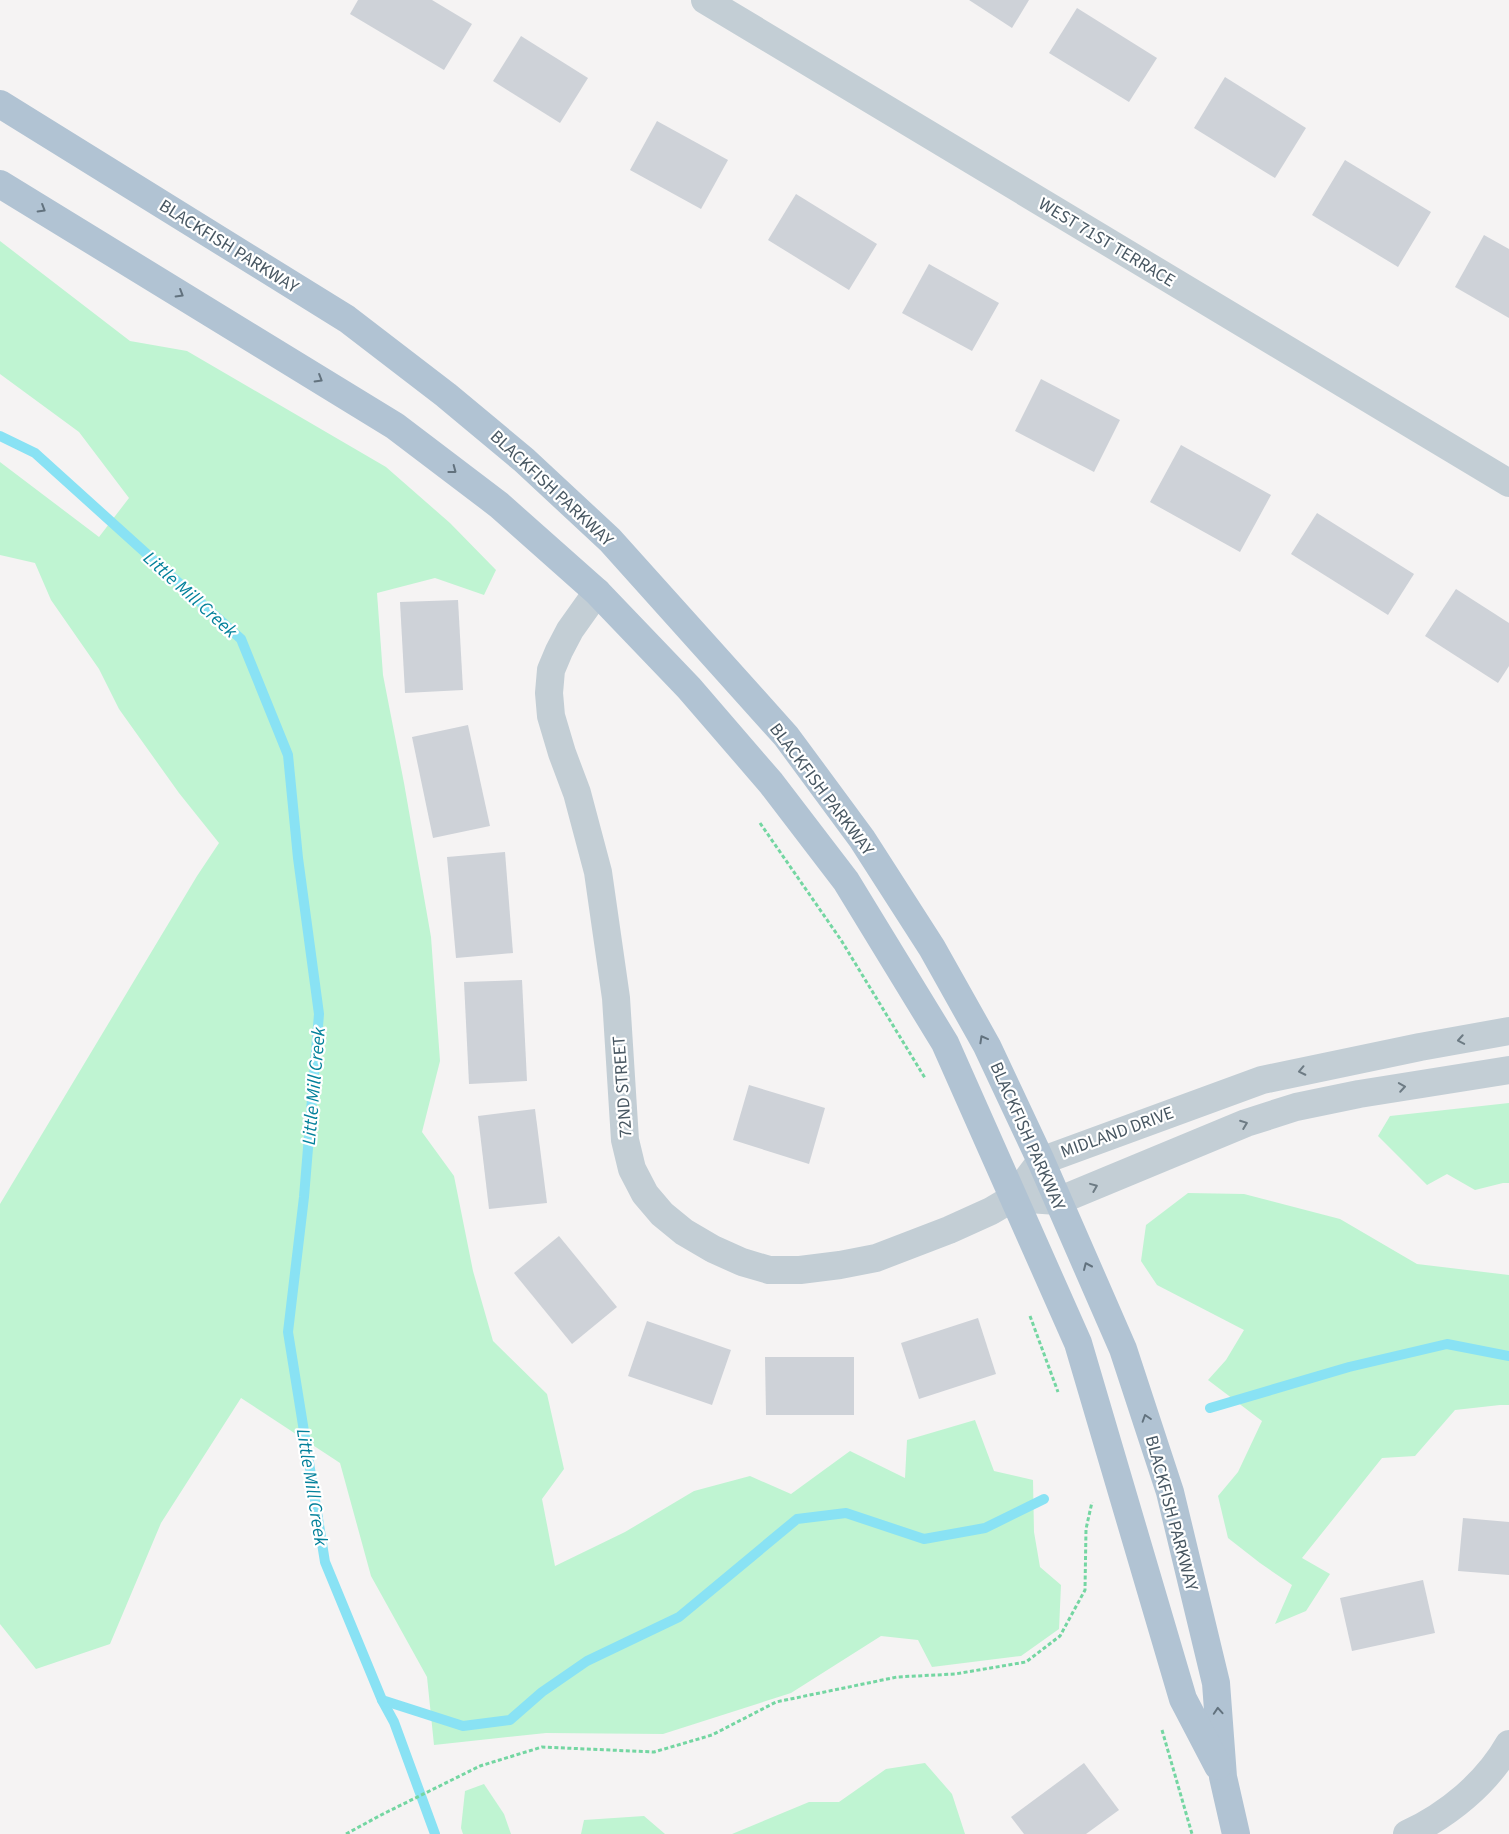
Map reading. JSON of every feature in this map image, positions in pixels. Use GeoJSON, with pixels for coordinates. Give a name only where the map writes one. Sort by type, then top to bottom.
{"type":"FeatureCollection","features":[{"type":"Feature","properties":{"kind":"main road","name":"BLACKFISH PARKWAY"},"geometry":{"type":"LineString","coordinates":[[0,104],[347,319],[446,394],[517,454],[610,540],[786,736],[862,840],[932,948],[983,1038],[1041,1161],[1123,1349],[1170,1492],[1216,1683],[1223,1777],[1236,1834]]}},
{"type":"Feature","properties":{"kind":"main road","name":"BLACKFISH PARKWAY"},"geometry":{"type":"LineString","coordinates":[[0,184],[395,426],[499,505],[597,592],[689,688],[771,783],[846,881],[945,1043],[1078,1343],[1183,1699],[1223,1777]]}},
{"type":"Feature","properties":{"kind":"street","name":"WEST 71ST TERRACE"},"geometry":{"type":"LineString","coordinates":[[705,0],[1509,483]]}},
{"type":"Feature","properties":{"kind":"street","name":"72ND STREET"},"geometry":{"type":"LineString","coordinates":[[597,592],[570,630],[559,650],[552,670],[549,693],[551,716],[577,794],[598,872],[616,998],[625,1140],[632,1168],[645,1194],[662,1214],[684,1232],[713,1249],[742,1262],[768,1270],[800,1270],[876,1258],[949,1230],[991,1211],[1013,1198]]}},
{"type":"Feature","properties":{"kind":"street","name":"MIDLAND DRIVE"},"geometry":{"type":"LineString","coordinates":[[1013,1198],[1041,1161],[1262,1080],[1420,1047],[1509,1031]]}},
{"type":"Feature","properties":{"kind":"street"},"geometry":{"type":"LineString","coordinates":[[1013,1198],[1058,1201],[1246,1123],[1296,1108],[1359,1094],[1509,1070]]}},
{"type":"Feature","properties":{"kind":"street"},"geometry":{"type":"LineString","coordinates":[[1407,1834],[1455,1806],[1486,1775],[1509,1744]]}},
{"type":"Feature","properties":{"kind":"path"},"geometry":{"type":"LineString","coordinates":[[758,820],[841,940],[928,1082]]}},
{"type":"Feature","properties":{"kind":"path"},"geometry":{"type":"LineString","coordinates":[[1029,1314],[1060,1398]]}},
{"type":"Feature","properties":{"kind":"path"},"geometry":{"type":"LineString","coordinates":[[346,1834],[480,1766],[542,1747],[654,1752],[712,1735],[776,1702],[897,1677],[955,1674],[1026,1662],[1060,1636],[1085,1590],[1086,1529],[1092,1500]]}},
{"type":"Feature","properties":{"kind":"path"},"geometry":{"type":"LineString","coordinates":[[1162,1729],[1192,1834]]}},
{"type":"Feature","properties":{"kind":"green space"},"geometry":{"type":"Polygon","coordinates":[[[0,241],[130,341],[187,351],[386,467],[450,523],[496,570],[484,595],[435,578],[377,593],[383,675],[431,937],[440,1061],[422,1132],[454,1176],[473,1271],[493,1341],[547,1394],[564,1469],[542,1499],[555,1566],[625,1532],[694,1491],[750,1476],[791,1494],[850,1451],[905,1478],[907,1440],[975,1420],[994,1471],[1033,1480],[1034,1532],[1040,1567],[1061,1585],[1059,1629],[1021,1656],[932,1667],[918,1640],[881,1636],[791,1693],[663,1734],[546,1733],[434,1745],[427,1677],[371,1576],[340,1463],[241,1398],[161,1523],[110,1644],[36,1669],[0,1624],[0,1204],[197,876],[219,843],[179,793],[119,709],[99,669],[51,600],[35,563],[0,555],[0,462],[99,537],[129,498],[79,432],[0,374],[0,241]]]}},
{"type":"Feature","properties":{"kind":"green space"},"geometry":{"type":"Polygon","coordinates":[[[1509,1103],[1509,1183],[1475,1190],[1447,1174],[1427,1185],[1378,1136],[1390,1116],[1509,1103]]]}},
{"type":"Feature","properties":{"kind":"green space"},"geometry":{"type":"Polygon","coordinates":[[[1188,1193],[1244,1194],[1340,1219],[1417,1264],[1509,1275],[1509,1405],[1455,1410],[1415,1456],[1382,1458],[1302,1558],[1330,1574],[1306,1611],[1275,1624],[1292,1585],[1228,1538],[1218,1496],[1238,1472],[1262,1421],[1208,1380],[1226,1360],[1244,1330],[1157,1285],[1141,1261],[1146,1225],[1188,1193]]]}},
{"type":"Feature","properties":{"kind":"green space"},"geometry":{"type":"Polygon","coordinates":[[[925,1763],[952,1794],[965,1834],[732,1834],[809,1802],[839,1802],[886,1769],[925,1763]]]}},
{"type":"Feature","properties":{"kind":"green space"},"geometry":{"type":"Polygon","coordinates":[[[484,1784],[504,1814],[511,1834],[463,1834],[461,1828],[465,1791],[484,1784]]]}},
{"type":"Feature","properties":{"kind":"green space"},"geometry":{"type":"Polygon","coordinates":[[[644,1816],[665,1834],[581,1834],[584,1820],[644,1816]]]}},
{"type":"Feature","properties":{"kind":"building"},"geometry":{"type":"Polygon","coordinates":[[[358,0],[432,0],[472,24],[444,70],[350,14],[358,0]]]}},
{"type":"Feature","properties":{"kind":"building"},"geometry":{"type":"Polygon","coordinates":[[[969,0],[1029,0],[1012,28],[969,0]]]}},
{"type":"Feature","properties":{"kind":"building"},"geometry":{"type":"Polygon","coordinates":[[[1077,8],[1157,58],[1129,102],[1049,53],[1077,8]]]}},
{"type":"Feature","properties":{"kind":"building"},"geometry":{"type":"Polygon","coordinates":[[[521,36],[588,78],[560,123],[493,81],[521,36]]]}},
{"type":"Feature","properties":{"kind":"building"},"geometry":{"type":"Polygon","coordinates":[[[1225,77],[1306,128],[1275,178],[1194,128],[1225,77]]]}},
{"type":"Feature","properties":{"kind":"building"},"geometry":{"type":"Polygon","coordinates":[[[657,121],[728,160],[701,209],[630,170],[657,121]]]}},
{"type":"Feature","properties":{"kind":"building"},"geometry":{"type":"Polygon","coordinates":[[[1345,160],[1431,212],[1398,267],[1312,215],[1345,160]]]}},
{"type":"Feature","properties":{"kind":"building"},"geometry":{"type":"Polygon","coordinates":[[[796,194],[877,244],[849,290],[768,240],[796,194]]]}},
{"type":"Feature","properties":{"kind":"building"},"geometry":{"type":"Polygon","coordinates":[[[1484,235],[1509,249],[1509,318],[1455,287],[1484,235]]]}},
{"type":"Feature","properties":{"kind":"building"},"geometry":{"type":"Polygon","coordinates":[[[929,264],[999,303],[972,351],[902,313],[929,264]]]}},
{"type":"Feature","properties":{"kind":"building"},"geometry":{"type":"Polygon","coordinates":[[[1041,379],[1120,420],[1094,472],[1015,431],[1041,379]]]}},
{"type":"Feature","properties":{"kind":"building"},"geometry":{"type":"Polygon","coordinates":[[[1181,445],[1271,495],[1240,552],[1150,502],[1181,445]]]}},
{"type":"Feature","properties":{"kind":"building"},"geometry":{"type":"Polygon","coordinates":[[[1317,513],[1414,574],[1388,615],[1291,554],[1317,513]]]}},
{"type":"Feature","properties":{"kind":"building"},"geometry":{"type":"Polygon","coordinates":[[[1456,589],[1509,623],[1509,666],[1498,683],[1425,636],[1456,589]]]}},
{"type":"Feature","properties":{"kind":"building"},"geometry":{"type":"Polygon","coordinates":[[[458,600],[463,690],[405,693],[400,602],[458,600]]]}},
{"type":"Feature","properties":{"kind":"building"},"geometry":{"type":"Polygon","coordinates":[[[468,725],[490,826],[433,838],[412,737],[468,725]]]}},
{"type":"Feature","properties":{"kind":"building"},"geometry":{"type":"Polygon","coordinates":[[[505,852],[513,953],[456,958],[447,857],[505,852]]]}},
{"type":"Feature","properties":{"kind":"building"},"geometry":{"type":"Polygon","coordinates":[[[522,980],[527,1081],[469,1084],[464,982],[522,980]]]}},
{"type":"Feature","properties":{"kind":"building"},"geometry":{"type":"Polygon","coordinates":[[[749,1085],[825,1108],[809,1164],[733,1140],[749,1085]]]}},
{"type":"Feature","properties":{"kind":"building"},"geometry":{"type":"Polygon","coordinates":[[[535,1109],[547,1203],[489,1209],[478,1116],[535,1109]]]}},
{"type":"Feature","properties":{"kind":"building"},"geometry":{"type":"Polygon","coordinates":[[[559,1236],[617,1307],[572,1344],[514,1273],[559,1236]]]}},
{"type":"Feature","properties":{"kind":"building"},"geometry":{"type":"Polygon","coordinates":[[[978,1318],[996,1374],[919,1399],[901,1343],[978,1318]]]}},
{"type":"Feature","properties":{"kind":"building"},"geometry":{"type":"Polygon","coordinates":[[[647,1321],[731,1350],[712,1405],[628,1376],[647,1321]]]}},
{"type":"Feature","properties":{"kind":"building"},"geometry":{"type":"Polygon","coordinates":[[[765,1357],[854,1357],[854,1415],[766,1415],[765,1357]]]}},
{"type":"Feature","properties":{"kind":"building"},"geometry":{"type":"Polygon","coordinates":[[[1463,1518],[1509,1522],[1509,1575],[1458,1571],[1463,1518]]]}},
{"type":"Feature","properties":{"kind":"building"},"geometry":{"type":"Polygon","coordinates":[[[1423,1580],[1435,1633],[1352,1651],[1340,1598],[1423,1580]]]}},
{"type":"Feature","properties":{"kind":"building"},"geometry":{"type":"Polygon","coordinates":[[[1084,1763],[1119,1810],[1086,1834],[1024,1834],[1011,1817],[1084,1763]]]}},
{"type":"Feature","properties":{"kind":"waterway","name":"Little Mill Creek"},"geometry":{"type":"LineString","coordinates":[[0,436],[35,453],[241,639],[288,755],[298,858],[319,1014],[304,1197],[288,1332],[325,1562],[382,1700],[394,1722],[435,1834]]}},
{"type":"Feature","properties":{"kind":"waterway"},"geometry":{"type":"LineString","coordinates":[[1210,1408],[1349,1367],[1447,1344],[1509,1356]]}},
{"type":"Feature","properties":{"kind":"waterway"},"geometry":{"type":"LineString","coordinates":[[382,1700],[463,1726],[510,1720],[542,1692],[587,1661],[679,1617],[797,1519],[846,1513],[924,1539],[985,1528],[1044,1499]]}}]}
